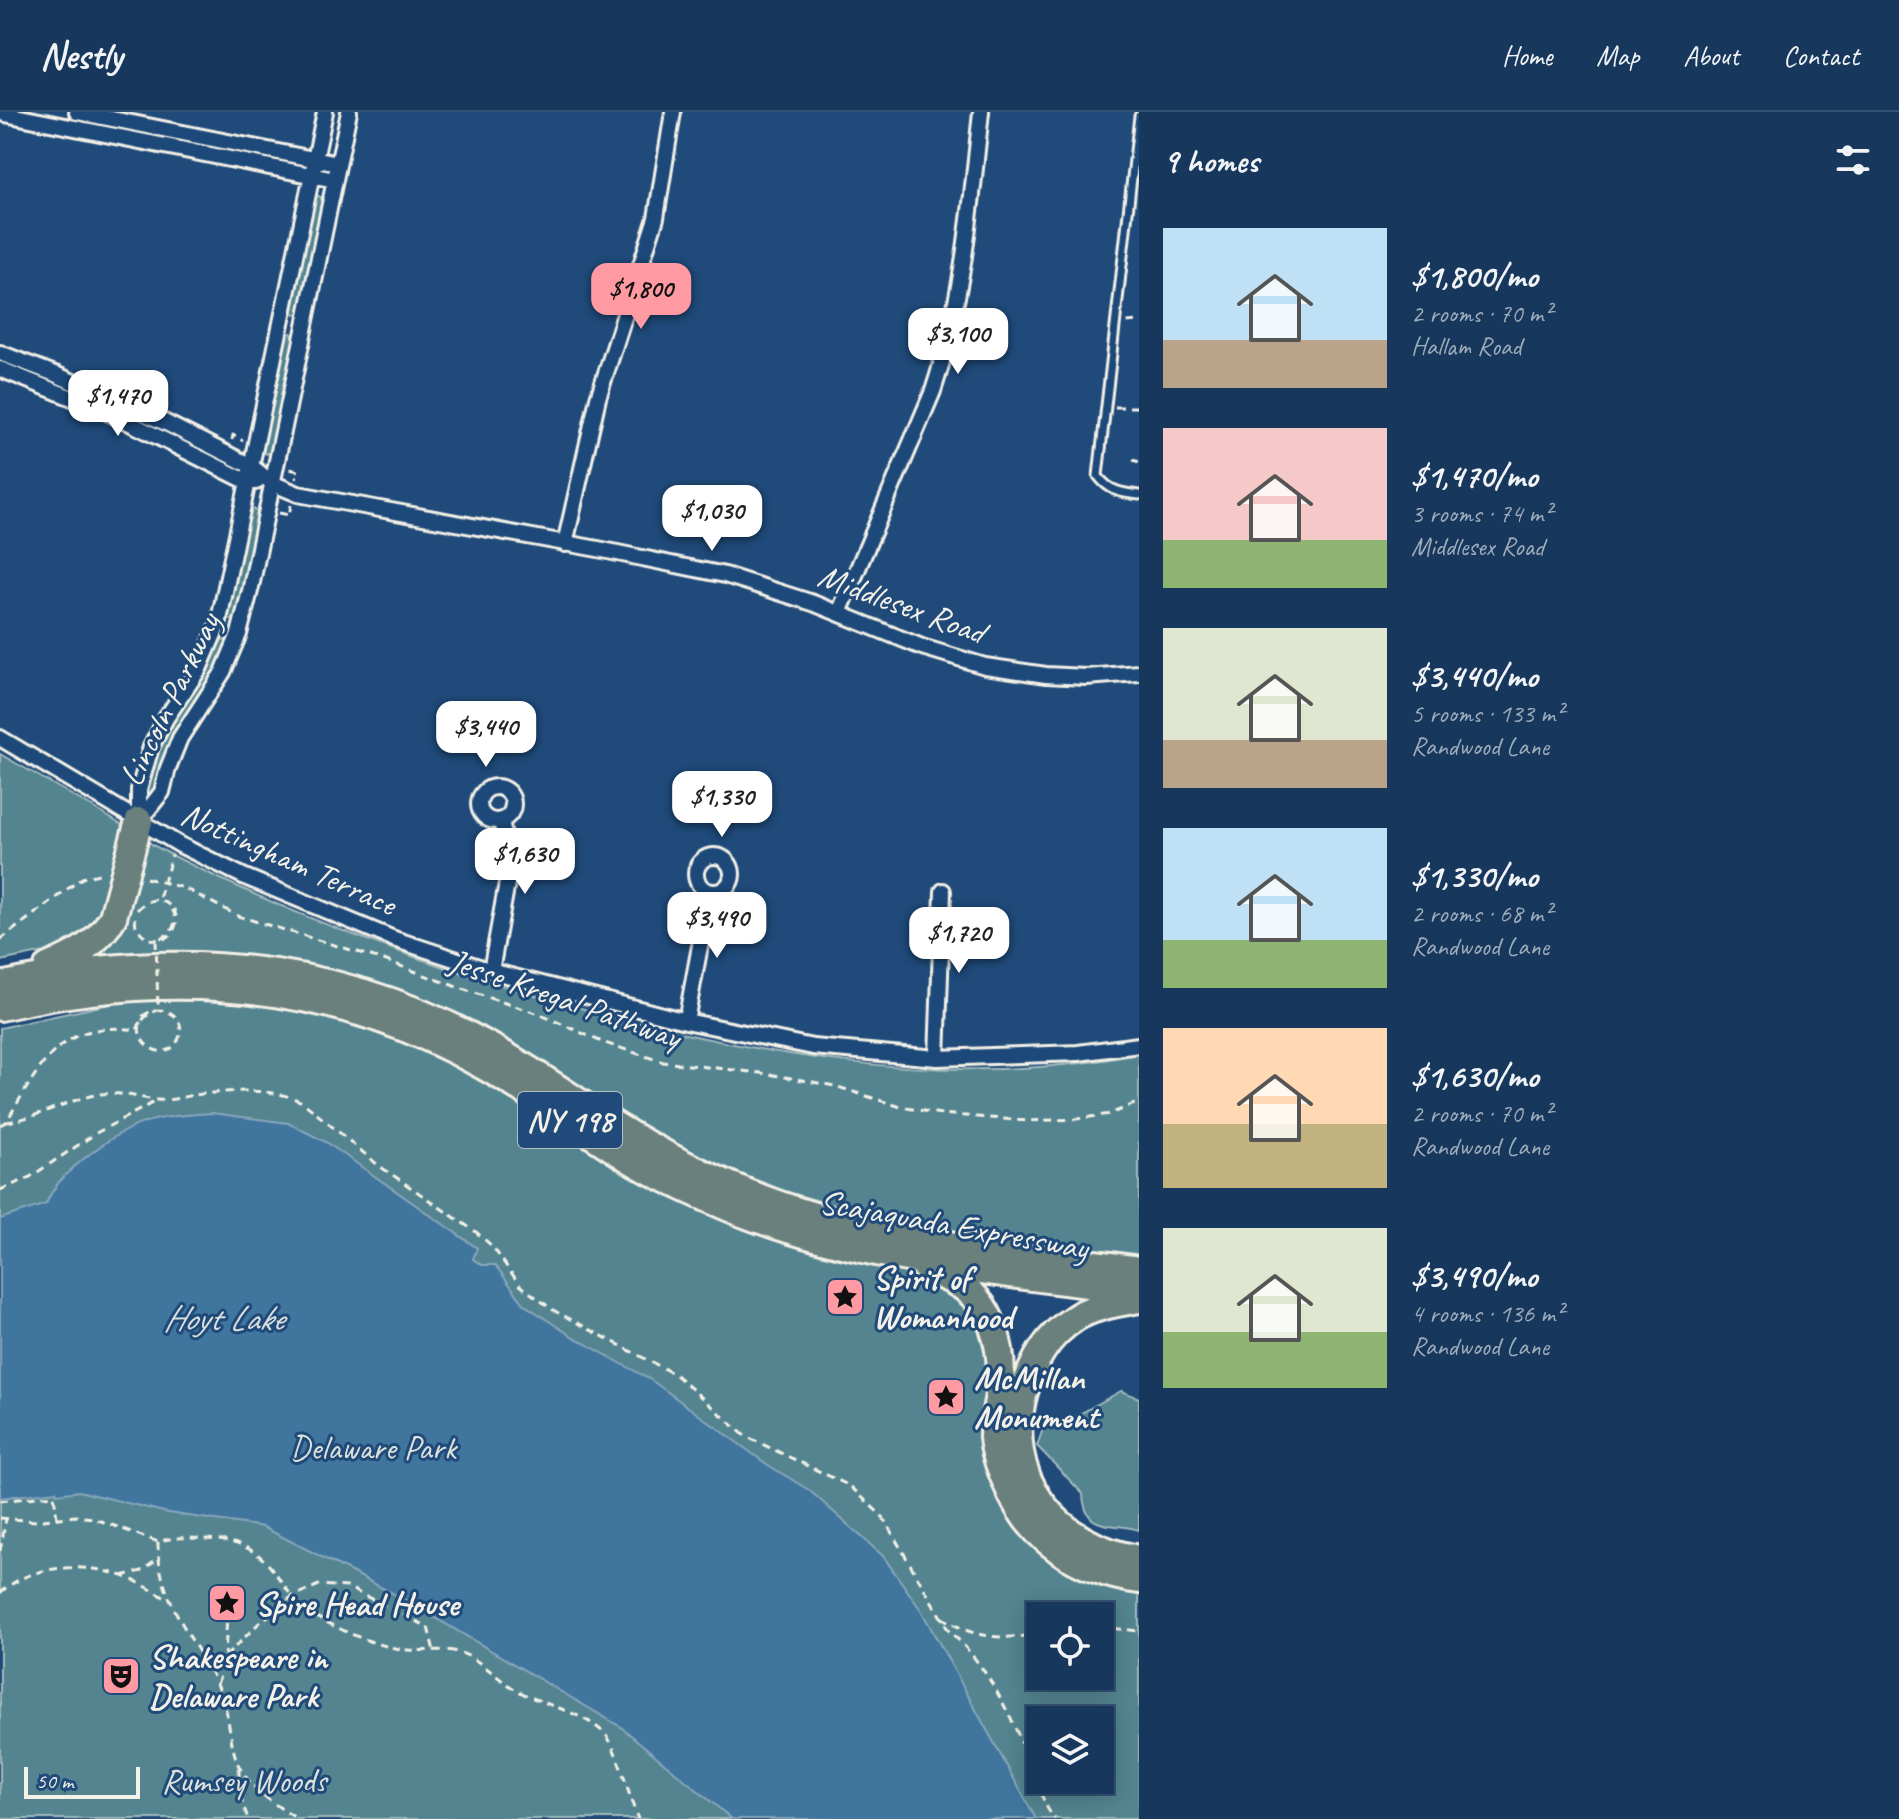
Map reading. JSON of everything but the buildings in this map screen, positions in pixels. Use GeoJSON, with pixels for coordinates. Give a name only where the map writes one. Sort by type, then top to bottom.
{"type":"FeatureCollection","features":[{"type":"Feature","properties":{"kind":"highway"},"geometry":{"type":"LineString","coordinates":[[6,985],[72,957],[94,943],[106,929],[113,917],[139,821]]}},
{"type":"Feature","properties":{"kind":"highway","name":"Scajaquada Expressway"},"geometry":{"type":"LineString","coordinates":[[6,985],[102,968],[187,965],[260,970],[330,984],[412,1009],[465,1033],[682,1164],[777,1204],[890,1235],[1139,1270]]}},
{"type":"Feature","properties":{"kind":"highway","name":"Scajaquada Expressway"},"geometry":{"type":"LineString","coordinates":[[0,1007],[98,988],[182,984],[267,991],[350,1009],[454,1050],[503,1077],[631,1160],[696,1193],[778,1226],[822,1241],[894,1256],[1139,1291]]}},
{"type":"Feature","properties":{"kind":"highway"},"geometry":{"type":"LineString","coordinates":[[894,1256],[958,1283],[978,1301],[990,1322],[1000,1344],[1002,1365],[993,1436],[996,1453],[1013,1499],[1025,1520],[1062,1554],[1118,1577],[1139,1580]]}},
{"type":"Feature","properties":{"kind":"highway"},"geometry":{"type":"LineString","coordinates":[[1139,1299],[1103,1306],[1076,1317],[1052,1337],[1032,1365],[1017,1426],[1020,1455],[1030,1486],[1045,1510],[1071,1534],[1101,1549],[1139,1559]]}},
{"type":"Feature","properties":{"kind":"street"},"geometry":{"type":"LineString","coordinates":[[77,112],[338,164]]}},
{"type":"Feature","properties":{"kind":"street","name":"Lincoln Parkway"},"geometry":{"type":"LineString","coordinates":[[139,821],[139,790],[151,747],[166,718],[199,669],[218,625],[325,112]]}},
{"type":"Feature","properties":{"kind":"street","name":"Lincoln Parkway"},"geometry":{"type":"LineString","coordinates":[[139,821],[162,792],[180,738],[223,672],[239,634],[349,112]]}},
{"type":"Feature","properties":{"kind":"street"},"geometry":{"type":"LineString","coordinates":[[565,544],[598,398],[656,218],[673,112]]}},
{"type":"Feature","properties":{"kind":"street"},"geometry":{"type":"LineString","coordinates":[[839,613],[933,391],[943,359],[962,272],[981,112]]}},
{"type":"Feature","properties":{"kind":"street"},"geometry":{"type":"LineString","coordinates":[[0,113],[41,116],[335,180]]}},
{"type":"Feature","properties":{"kind":"street"},"geometry":{"type":"LineString","coordinates":[[282,320],[305,325]]}},
{"type":"Feature","properties":{"kind":"street","name":"Middlesex Road"},"geometry":{"type":"LineString","coordinates":[[0,353],[119,401],[251,466],[272,483],[298,494],[725,575],[839,613],[922,647],[985,666],[1086,677],[1139,673]]}},
{"type":"Feature","properties":{"kind":"street","name":"Middlesex Road"},"geometry":{"type":"LineString","coordinates":[[0,369],[112,414],[248,482],[272,483]]}},
{"type":"Feature","properties":{"kind":"street"},"geometry":{"type":"LineString","coordinates":[[218,625],[239,634]]}},
{"type":"Feature","properties":{"kind":"street","name":"Nottingham Terrace"},"geometry":{"type":"LineString","coordinates":[[0,738],[199,855],[394,939],[491,971],[686,1021],[813,1047],[937,1058],[1063,1054],[1139,1045]]}},
{"type":"Feature","properties":{"kind":"street"},"geometry":{"type":"LineString","coordinates":[[491,971],[510,866],[501,820]]}},
{"type":"Feature","properties":{"kind":"street"},"geometry":{"type":"LineString","coordinates":[[937,1058],[943,891]]}},
{"type":"Feature","properties":{"kind":"street"},"geometry":{"type":"LineString","coordinates":[[686,1021],[710,892]]}},
{"type":"Feature","properties":{"kind":"lane"},"geometry":{"type":"LineString","coordinates":[[1139,116],[1098,476],[1105,485],[1119,492],[1139,495]]}},
{"type":"Feature","properties":{"kind":"path"},"geometry":{"type":"LineString","coordinates":[[1128,322],[1139,321]]}},
{"type":"Feature","properties":{"kind":"path"},"geometry":{"type":"LineString","coordinates":[[1119,408],[1139,407]]}},
{"type":"Feature","properties":{"kind":"path"},"geometry":{"type":"LineString","coordinates":[[233,435],[245,442]]}},
{"type":"Feature","properties":{"kind":"path"},"geometry":{"type":"LineString","coordinates":[[1133,460],[1139,462]]}},
{"type":"Feature","properties":{"kind":"path"},"geometry":{"type":"LineString","coordinates":[[296,479],[298,471]]}},
{"type":"Feature","properties":{"kind":"path"},"geometry":{"type":"LineString","coordinates":[[289,515],[291,505]]}},
{"type":"Feature","properties":{"kind":"path"},"geometry":{"type":"LineString","coordinates":[[6,1122],[41,1064],[60,1045],[73,1038],[109,1029],[137,1030],[143,1016],[156,1009],[171,1012],[176,1018],[180,1033],[177,1042],[162,1051],[153,1050],[145,1045],[139,1028],[143,1020],[158,1010],[156,940],[165,937],[172,931],[174,913],[169,905],[161,900],[152,900],[143,903],[135,919],[136,927],[147,939],[162,940],[175,930],[177,922],[173,907],[159,899],[172,854]]}},
{"type":"Feature","properties":{"kind":"path"},"geometry":{"type":"LineString","coordinates":[[0,940],[82,878],[110,872]]}},
{"type":"Feature","properties":{"kind":"path","name":"Jesse Kregal Pathway"},"geometry":{"type":"LineString","coordinates":[[133,875],[184,888],[238,916],[384,960],[539,1014],[602,1042],[663,1062],[769,1074],[835,1086],[901,1107],[966,1116],[1027,1121],[1077,1119],[1110,1114],[1139,1102]]}},
{"type":"Feature","properties":{"kind":"path"},"geometry":{"type":"LineString","coordinates":[[0,1125],[25,1120],[96,1094],[158,1100],[243,1092],[291,1096],[304,1103],[378,1165],[486,1240],[520,1285],[553,1310],[676,1375],[745,1436],[850,1486],[882,1516],[949,1631],[964,1644],[985,1673],[1015,1728],[1045,1807],[1055,1819]]}},
{"type":"Feature","properties":{"kind":"path"},"geometry":{"type":"LineString","coordinates":[[0,1190],[27,1179],[98,1132],[158,1100]]}},
{"type":"Feature","properties":{"kind":"path"},"geometry":{"type":"LineString","coordinates":[[0,1501],[54,1495],[57,1518]]}},
{"type":"Feature","properties":{"kind":"path"},"geometry":{"type":"LineString","coordinates":[[0,1518],[36,1521],[75,1516],[93,1518],[158,1542],[171,1538],[217,1539],[254,1550],[270,1564],[302,1609],[366,1641],[412,1651],[456,1651],[477,1661],[515,1690],[590,1723],[608,1736],[638,1819]]}},
{"type":"Feature","properties":{"kind":"path"},"geometry":{"type":"LineString","coordinates":[[0,1551],[6,1518]]}},
{"type":"Feature","properties":{"kind":"path"},"geometry":{"type":"LineString","coordinates":[[158,1542],[158,1559],[168,1600],[217,1684],[231,1725],[239,1766],[239,1793],[248,1819]]}},
{"type":"Feature","properties":{"kind":"path"},"geometry":{"type":"LineString","coordinates":[[122,1576],[142,1571],[158,1559]]}},
{"type":"Feature","properties":{"kind":"path"},"geometry":{"type":"LineString","coordinates":[[0,1593],[37,1572],[75,1567],[122,1576],[168,1600]]}},
{"type":"Feature","properties":{"kind":"path"},"geometry":{"type":"LineString","coordinates":[[217,1684],[229,1653],[248,1634],[293,1596],[319,1585],[347,1587],[428,1627],[434,1651]]}},
{"type":"Feature","properties":{"kind":"path"},"geometry":{"type":"LineString","coordinates":[[225,1665],[227,1611]]}},
{"type":"Feature","properties":{"kind":"path"},"geometry":{"type":"LineString","coordinates":[[940,1616],[961,1630],[982,1636],[1026,1636]]}},
{"type":"Feature","properties":{"kind":"path"},"geometry":{"type":"LineString","coordinates":[[1114,1627],[1139,1631]]}},
{"type":"Feature","properties":{"kind":"path"},"geometry":{"type":"LineString","coordinates":[[239,1766],[277,1806],[297,1819]]}},
{"type":"Feature","properties":{"kind":"green space"},"geometry":{"type":"Polygon","coordinates":[[[319,196],[324,200],[301,313],[295,314],[290,310],[313,197],[319,196]]]}},
{"type":"Feature","properties":{"kind":"green space"},"geometry":{"type":"Polygon","coordinates":[[[291,333],[296,339],[273,452],[266,454],[260,450],[284,335],[291,333]]]}},
{"type":"Feature","properties":{"kind":"green space"},"geometry":{"type":"Polygon","coordinates":[[[254,509],[260,516],[237,619],[231,620],[226,616],[247,511],[254,509]]]}},
{"type":"Feature","properties":{"kind":"green space"},"geometry":{"type":"Polygon","coordinates":[[[217,641],[227,641],[230,648],[154,795],[147,794],[145,791],[155,748],[217,641]]]}},
{"type":"Feature","properties":{"kind":"green space"},"geometry":{"type":"Polygon","coordinates":[[[0,754],[158,848],[260,897],[455,971],[627,1020],[772,1051],[845,1062],[918,1068],[992,1069],[1065,1065],[1139,1054],[1139,1260],[883,1219],[770,1187],[690,1153],[645,1129],[474,1024],[425,1001],[354,978],[302,965],[215,953],[136,952],[87,957],[55,950],[0,961],[0,754]]]}},
{"type":"Feature","properties":{"kind":"green space","name":"Delaware Park"},"geometry":{"type":"Polygon","coordinates":[[[180,998],[242,1000],[306,1010],[400,1039],[956,1289],[989,1336],[990,1429],[1139,1591],[1139,1819],[0,1819],[0,1028],[119,1002],[180,998]]]}},
{"type":"Feature","properties":{"kind":"green space"},"geometry":{"type":"Polygon","coordinates":[[[1121,1391],[1139,1398],[1139,1530],[1094,1521],[1085,1507],[1083,1494],[1037,1446],[1045,1423],[1065,1422],[1121,1391]]]}},
{"type":"Feature","properties":{"kind":"water","name":"Hoyt Lake"},"geometry":{"type":"Polygon","coordinates":[[[212,1113],[288,1123],[326,1142],[477,1248],[473,1259],[482,1265],[495,1265],[525,1305],[570,1335],[651,1380],[768,1465],[809,1490],[883,1556],[921,1610],[1036,1819],[732,1819],[621,1727],[398,1596],[263,1527],[168,1513],[79,1491],[0,1498],[0,1219],[46,1204],[58,1183],[73,1168],[102,1145],[131,1128],[175,1116],[212,1113]]]}},
{"type":"Feature","properties":{"kind":"place","name":"Spirit of Womanhood"},"geometry":{"type":"Point","coordinates":[845,1297]}},
{"type":"Feature","properties":{"kind":"place","name":"McMillan Monument"},"geometry":{"type":"Point","coordinates":[946,1397]}},
{"type":"Feature","properties":{"kind":"place","name":"Spire Head House"},"geometry":{"type":"Point","coordinates":[227,1603]}},
{"type":"Feature","properties":{"kind":"place","name":"Shakespeare in Delaware Park"},"geometry":{"type":"Point","coordinates":[121,1676]}},
{"type":"Feature","properties":{"kind":"park label","name":"Rumsey Woods"},"geometry":{"type":"Point","coordinates":[244,1780]}}]}
